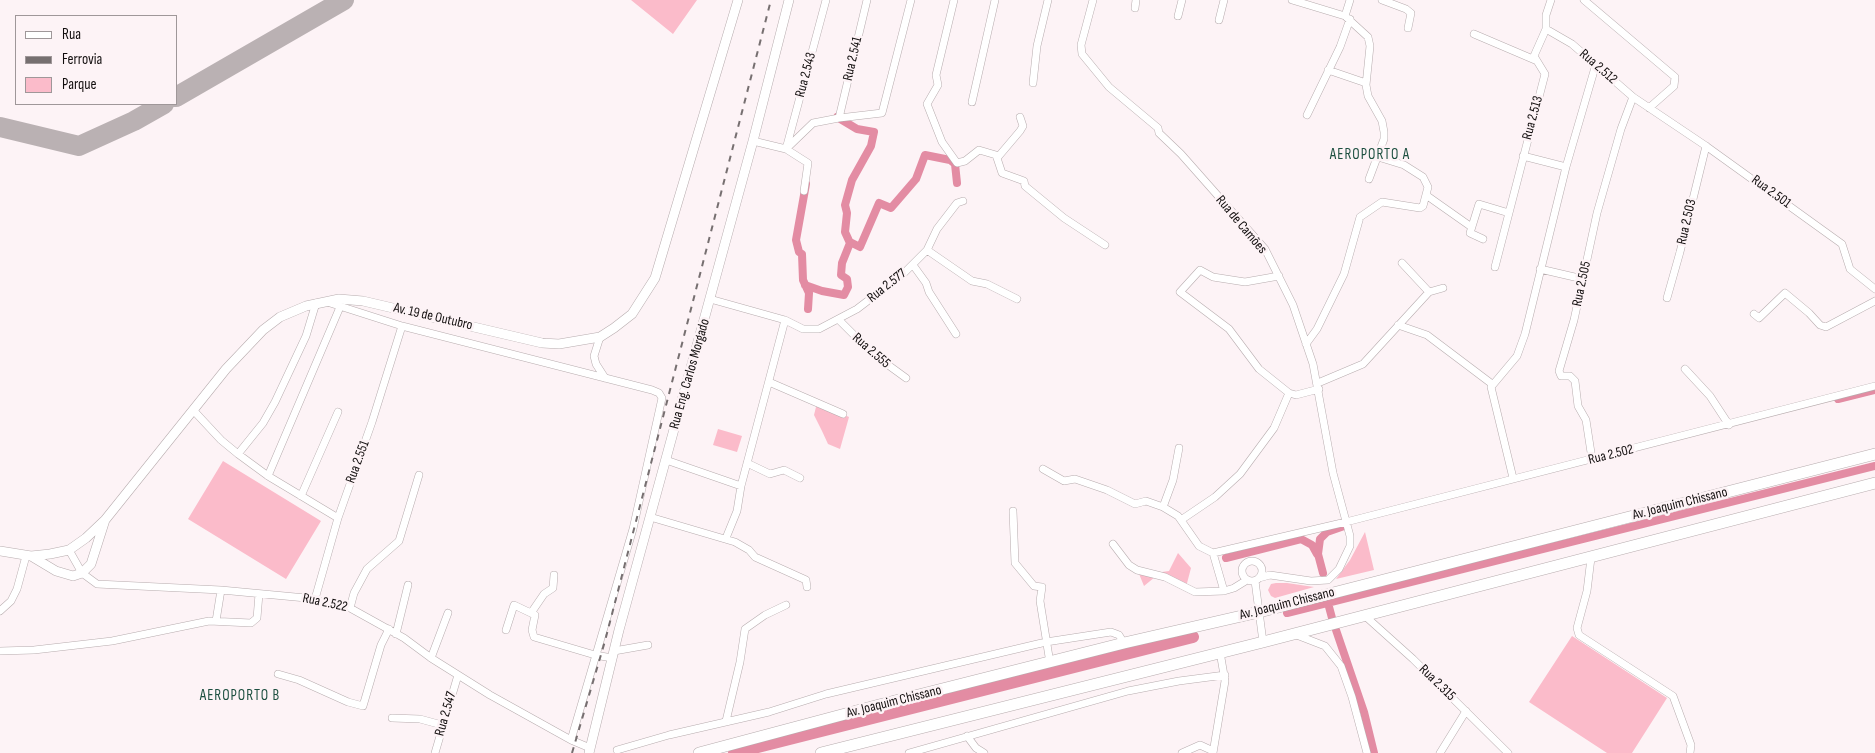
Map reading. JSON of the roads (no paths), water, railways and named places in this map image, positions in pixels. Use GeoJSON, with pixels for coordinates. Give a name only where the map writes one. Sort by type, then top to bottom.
{"type":"FeatureCollection","features":[{"type":"Feature","properties":{"kind":"main road","name":"Av. Joaquim Chissano"},"geometry":{"type":"LineString","coordinates":[[699,753],[879,705],[1124,643],[1259,612],[1875,454]]}},
{"type":"Feature","properties":{"kind":"main road","name":"Av. Joaquim Chissano"},"geometry":{"type":"LineString","coordinates":[[821,753],[1263,642],[1363,614],[1591,558],[1875,483]]}},
{"type":"Feature","properties":{"kind":"street","name":"Av. 19 de Outubro"},"geometry":{"type":"LineString","coordinates":[[0,551],[29,556],[69,550],[86,538],[105,520],[226,369],[263,330],[286,314],[321,302],[363,301],[542,343],[573,343],[600,337],[632,314],[655,278],[738,0]]}},
{"type":"Feature","properties":{"kind":"street","name":"Rua Eng. Carlos Morgado"},"geometry":{"type":"LineString","coordinates":[[590,750],[613,654],[754,141],[789,0]]}},
{"type":"Feature","properties":{"kind":"street","name":"Rua 2.543"},"geometry":{"type":"LineString","coordinates":[[786,149],[826,0]]}},
{"type":"Feature","properties":{"kind":"street","name":"Rua 2.541"},"geometry":{"type":"LineString","coordinates":[[839,118],[867,0]]}},
{"type":"Feature","properties":{"kind":"street"},"geometry":{"type":"LineString","coordinates":[[786,149],[813,123],[882,113],[911,0]]}},
{"type":"Feature","properties":{"kind":"street"},"geometry":{"type":"LineString","coordinates":[[954,0],[936,75],[937,88],[927,104],[936,131],[957,163],[961,163],[979,150],[998,157]]}},
{"type":"Feature","properties":{"kind":"street"},"geometry":{"type":"LineString","coordinates":[[972,102],[995,0]]}},
{"type":"Feature","properties":{"kind":"street"},"geometry":{"type":"LineString","coordinates":[[1033,82],[1037,46],[1048,0]]}},
{"type":"Feature","properties":{"kind":"street","name":"Rua de Camões"},"geometry":{"type":"LineString","coordinates":[[1092,0],[1081,45],[1082,54],[1109,87],[1158,128],[1159,133],[1248,228],[1265,250],[1293,305],[1319,386],[1331,463],[1350,546],[1339,570],[1328,580],[1311,581],[1270,575],[1253,579]]}},
{"type":"Feature","properties":{"kind":"street"},"geometry":{"type":"LineString","coordinates":[[1134,8],[1136,0]]}},
{"type":"Feature","properties":{"kind":"street"},"geometry":{"type":"LineString","coordinates":[[1178,16],[1182,0]]}},
{"type":"Feature","properties":{"kind":"street"},"geometry":{"type":"LineString","coordinates":[[1219,20],[1224,0]]}},
{"type":"Feature","properties":{"kind":"street"},"geometry":{"type":"LineString","coordinates":[[1292,0],[1347,18],[1368,36],[1370,46],[1366,83],[1368,96],[1382,121],[1384,132],[1378,157],[1369,179]]}},
{"type":"Feature","properties":{"kind":"street"},"geometry":{"type":"LineString","coordinates":[[1307,115],[1340,47],[1350,0]]}},
{"type":"Feature","properties":{"kind":"street"},"geometry":{"type":"LineString","coordinates":[[1382,0],[1398,3],[1411,13],[1408,28]]}},
{"type":"Feature","properties":{"kind":"street"},"geometry":{"type":"LineString","coordinates":[[1474,34],[1535,60],[1534,56],[1546,29],[1546,15],[1552,0]]}},
{"type":"Feature","properties":{"kind":"street"},"geometry":{"type":"LineString","coordinates":[[1584,0],[1675,77],[1674,86],[1649,108]]}},
{"type":"Feature","properties":{"kind":"street","name":"Rua 2.512"},"geometry":{"type":"LineString","coordinates":[[1546,29],[1572,44],[1633,97],[1649,108]]}},
{"type":"Feature","properties":{"kind":"street","name":"Rua 2.513"},"geometry":{"type":"LineString","coordinates":[[1495,266],[1545,74],[1535,60]]}},
{"type":"Feature","properties":{"kind":"street"},"geometry":{"type":"LineString","coordinates":[[1513,478],[1490,390],[1492,384],[1520,351],[1566,167],[1596,64]]}},
{"type":"Feature","properties":{"kind":"street"},"geometry":{"type":"LineString","coordinates":[[1328,70],[1366,83]]}},
{"type":"Feature","properties":{"kind":"street","name":"Rua 2.505"},"geometry":{"type":"LineString","coordinates":[[1592,460],[1586,420],[1578,406],[1575,381],[1572,377],[1561,376],[1559,371],[1598,214],[1621,129],[1633,97]]}},
{"type":"Feature","properties":{"kind":"street","name":"Rua 2.501"},"geometry":{"type":"LineString","coordinates":[[1649,108],[1706,146],[1842,244],[1850,269],[1875,289]]}},
{"type":"Feature","properties":{"kind":"street"},"geometry":{"type":"LineString","coordinates":[[1020,117],[1023,126],[998,157],[998,165],[1002,173],[1024,181],[1025,186],[1064,218],[1105,245]]}},
{"type":"Feature","properties":{"kind":"street"},"geometry":{"type":"LineString","coordinates":[[754,141],[786,149],[808,163],[804,191]]}},
{"type":"Feature","properties":{"kind":"street","name":"Rua 2.503"},"geometry":{"type":"LineString","coordinates":[[1667,298],[1706,146]]}},
{"type":"Feature","properties":{"kind":"street"},"geometry":{"type":"LineString","coordinates":[[1523,156],[1566,167]]}},
{"type":"Feature","properties":{"kind":"street"},"geometry":{"type":"LineString","coordinates":[[1306,344],[1317,329],[1344,274],[1356,225],[1360,217],[1382,202],[1422,207],[1426,195],[1427,182],[1413,169],[1378,157]]}},
{"type":"Feature","properties":{"kind":"street"},"geometry":{"type":"LineString","coordinates":[[1426,195],[1470,226]]}},
{"type":"Feature","properties":{"kind":"street","name":"Rua 2.577"},"geometry":{"type":"LineString","coordinates":[[710,299],[785,320],[796,326],[820,330],[839,320],[887,288],[913,265],[927,250],[937,229],[959,201],[964,201]]}},
{"type":"Feature","properties":{"kind":"street"},"geometry":{"type":"LineString","coordinates":[[1483,239],[1471,235],[1470,226],[1479,204],[1509,213]]}},
{"type":"Feature","properties":{"kind":"street"},"geometry":{"type":"LineString","coordinates":[[927,250],[972,281],[987,284],[1017,299]]}},
{"type":"Feature","properties":{"kind":"street"},"geometry":{"type":"LineString","coordinates":[[1402,263],[1429,292]]}},
{"type":"Feature","properties":{"kind":"street"},"geometry":{"type":"LineString","coordinates":[[913,265],[926,283],[929,292],[956,334]]}},
{"type":"Feature","properties":{"kind":"street"},"geometry":{"type":"LineString","coordinates":[[1540,269],[1583,279]]}},
{"type":"Feature","properties":{"kind":"street"},"geometry":{"type":"LineString","coordinates":[[1279,276],[1245,282],[1213,277],[1200,270],[1180,292],[1229,329],[1259,369],[1289,393],[1296,395],[1319,386],[1362,364],[1429,292],[1443,288]]}},
{"type":"Feature","properties":{"kind":"street"},"geometry":{"type":"LineString","coordinates":[[1754,314],[1759,318],[1785,293],[1820,325],[1826,327],[1875,301]]}},
{"type":"Feature","properties":{"kind":"street"},"geometry":{"type":"LineString","coordinates":[[238,454],[263,423],[275,402],[321,302],[340,306],[402,326],[659,393],[662,398],[633,529],[571,740]]}},
{"type":"Feature","properties":{"kind":"street"},"geometry":{"type":"LineString","coordinates":[[268,476],[340,306]]}},
{"type":"Feature","properties":{"kind":"street"},"geometry":{"type":"LineString","coordinates":[[726,538],[737,512],[747,462],[785,320]]}},
{"type":"Feature","properties":{"kind":"street","name":"Rua 2.555"},"geometry":{"type":"LineString","coordinates":[[839,320],[872,354],[906,378]]}},
{"type":"Feature","properties":{"kind":"street"},"geometry":{"type":"LineString","coordinates":[[1398,325],[1427,335],[1492,384]]}},
{"type":"Feature","properties":{"kind":"street","name":"Rua 2.551"},"geometry":{"type":"LineString","coordinates":[[315,599],[338,518],[372,422],[402,326]]}},
{"type":"Feature","properties":{"kind":"street"},"geometry":{"type":"LineString","coordinates":[[600,337],[594,356],[596,364],[605,378]]}},
{"type":"Feature","properties":{"kind":"street"},"geometry":{"type":"LineString","coordinates":[[1685,369],[1710,396],[1730,425]]}},
{"type":"Feature","properties":{"kind":"street"},"geometry":{"type":"LineString","coordinates":[[769,382],[844,414]]}},
{"type":"Feature","properties":{"kind":"street","name":"Rua 2.502"},"geometry":{"type":"LineString","coordinates":[[1213,553],[1346,522],[1513,478],[1592,460],[1875,386]]}},
{"type":"Feature","properties":{"kind":"street"},"geometry":{"type":"LineString","coordinates":[[1181,520],[1215,497],[1240,474],[1274,428],[1289,393]]}},
{"type":"Feature","properties":{"kind":"street"},"geometry":{"type":"LineString","coordinates":[[194,411],[221,440],[238,454],[268,476],[338,518]]}},
{"type":"Feature","properties":{"kind":"street"},"geometry":{"type":"LineString","coordinates":[[301,496],[338,412]]}},
{"type":"Feature","properties":{"kind":"street"},"geometry":{"type":"LineString","coordinates":[[1163,507],[1173,480],[1179,448]]}},
{"type":"Feature","properties":{"kind":"street"},"geometry":{"type":"LineString","coordinates":[[666,460],[741,486]]}},
{"type":"Feature","properties":{"kind":"street"},"geometry":{"type":"LineString","coordinates":[[747,462],[770,474],[784,470],[800,478]]}},
{"type":"Feature","properties":{"kind":"street"},"geometry":{"type":"LineString","coordinates":[[1043,469],[1064,481],[1075,479],[1107,490],[1135,504],[1146,501],[1163,507],[1181,520],[1199,546],[1213,553],[1224,591]]}},
{"type":"Feature","properties":{"kind":"street"},"geometry":{"type":"LineString","coordinates":[[350,608],[354,593],[367,569],[400,541],[419,475]]}},
{"type":"Feature","properties":{"kind":"street"},"geometry":{"type":"LineString","coordinates":[[1013,511],[1015,563],[1034,586],[1042,588],[1040,601],[1050,663]]}},
{"type":"Feature","properties":{"kind":"street"},"geometry":{"type":"LineString","coordinates":[[650,517],[726,538],[744,547],[751,555],[772,566],[803,578],[806,580],[807,587]]}},
{"type":"Feature","properties":{"kind":"street"},"geometry":{"type":"LineString","coordinates":[[0,611],[11,600],[29,556],[56,571],[73,576],[82,574],[91,564],[105,520]]}},
{"type":"Feature","properties":{"kind":"street"},"geometry":{"type":"LineString","coordinates":[[1113,544],[1129,565],[1138,570],[1165,577],[1195,592],[1224,591],[1253,579],[1263,642]]}},
{"type":"Feature","properties":{"kind":"street"},"geometry":{"type":"LineString","coordinates":[[69,550],[82,574]]}},
{"type":"Feature","properties":{"kind":"street"},"geometry":{"type":"LineString","coordinates":[[1591,558],[1587,591],[1577,628],[1579,635],[1673,696],[1692,745],[1690,753]]}},
{"type":"Feature","properties":{"kind":"street","name":"Rua 2.522"},"geometry":{"type":"LineString","coordinates":[[82,574],[90,581],[106,585],[221,590],[315,599],[350,608],[393,632],[458,675],[590,750]]}},
{"type":"Feature","properties":{"kind":"street"},"geometry":{"type":"LineString","coordinates":[[532,613],[544,594],[553,588],[554,575]]}},
{"type":"Feature","properties":{"kind":"street"},"geometry":{"type":"LineString","coordinates":[[278,674],[299,680],[348,702],[363,706],[381,645],[393,632],[408,585]]}},
{"type":"Feature","properties":{"kind":"street"},"geometry":{"type":"LineString","coordinates":[[216,621],[221,590]]}},
{"type":"Feature","properties":{"kind":"street"},"geometry":{"type":"LineString","coordinates":[[0,651],[34,650],[112,641],[216,621],[255,622],[259,594]]}},
{"type":"Feature","properties":{"kind":"street"},"geometry":{"type":"LineString","coordinates":[[506,630],[514,605],[536,616],[532,630],[534,637],[595,655],[613,654],[648,645]]}},
{"type":"Feature","properties":{"kind":"street"},"geometry":{"type":"LineString","coordinates":[[726,721],[740,662],[745,629],[765,615],[786,605]]}},
{"type":"Feature","properties":{"kind":"street"},"geometry":{"type":"LineString","coordinates":[[431,658],[448,613]]}},
{"type":"Feature","properties":{"kind":"street","name":"Rua 2.315"},"geometry":{"type":"LineString","coordinates":[[1363,614],[1508,753]]}},
{"type":"Feature","properties":{"kind":"street"},"geometry":{"type":"LineString","coordinates":[[617,750],[726,721],[769,712],[826,694],[1046,642],[1111,632],[1119,635],[1124,643]]}},
{"type":"Feature","properties":{"kind":"street"},"geometry":{"type":"LineString","coordinates":[[1292,634],[1326,646],[1340,666],[1352,697],[1367,753]]}},
{"type":"Feature","properties":{"kind":"street"},"geometry":{"type":"LineString","coordinates":[[1182,753],[1200,745],[1213,752],[1225,675],[1220,652]]}},
{"type":"Feature","properties":{"kind":"street","name":"Rua 2.547"},"geometry":{"type":"LineString","coordinates":[[434,753],[458,675]]}},
{"type":"Feature","properties":{"kind":"street"},"geometry":{"type":"LineString","coordinates":[[908,753],[1128,691],[1179,681],[1225,675]]}},
{"type":"Feature","properties":{"kind":"street"},"geometry":{"type":"LineString","coordinates":[[1440,753],[1466,711]]}},
{"type":"Feature","properties":{"kind":"street"},"geometry":{"type":"LineString","coordinates":[[392,718],[420,719],[442,725]]}},
{"type":"Feature","properties":{"kind":"street"},"geometry":{"type":"LineString","coordinates":[[966,736],[976,748],[984,753]]}},
{"type":"Feature","properties":{"kind":"waterway"},"geometry":{"type":"LineString","coordinates":[[805,285],[822,291],[844,295],[848,287],[847,279],[841,275],[842,263],[850,243],[845,232],[847,213],[845,205],[852,180],[871,146],[874,132],[857,129],[837,117]]}},
{"type":"Feature","properties":{"kind":"waterway"},"geometry":{"type":"LineString","coordinates":[[850,242],[860,247],[879,203],[891,208],[916,179],[925,155],[950,160],[955,164],[957,183]]}},
{"type":"Feature","properties":{"kind":"waterway"},"geometry":{"type":"LineString","coordinates":[[806,184],[796,240],[799,252],[802,254],[803,280],[809,293],[808,309]]}},
{"type":"Feature","properties":{"kind":"waterway"},"geometry":{"type":"LineString","coordinates":[[1838,399],[1875,390]]}},
{"type":"Feature","properties":{"kind":"waterway"},"geometry":{"type":"LineString","coordinates":[[1287,613],[1875,466]]}},
{"type":"Feature","properties":{"kind":"waterway"},"geometry":{"type":"LineString","coordinates":[[1323,573],[1318,554],[1320,539],[1327,532],[1347,525]]}},
{"type":"Feature","properties":{"kind":"waterway"},"geometry":{"type":"LineString","coordinates":[[1226,558],[1301,539],[1312,545],[1317,554]]}},
{"type":"Feature","properties":{"kind":"waterway"},"geometry":{"type":"LineString","coordinates":[[1328,603],[1332,618]]}},
{"type":"Feature","properties":{"kind":"waterway"},"geometry":{"type":"LineString","coordinates":[[1336,630],[1364,712],[1374,753]]}},
{"type":"Feature","properties":{"kind":"waterway"},"geometry":{"type":"LineString","coordinates":[[734,753],[1193,637]]}},
{"type":"Feature","properties":{"kind":"railway"},"geometry":{"type":"LineString","coordinates":[[572,753],[605,641],[771,0]]}},
{"type":"Feature","properties":{"kind":"district","name":"AEROPORTO A"},"geometry":{"type":"Point","coordinates":[1370,155]}},
{"type":"Feature","properties":{"kind":"district","name":"AEROPORTO B"},"geometry":{"type":"Point","coordinates":[240,696]}}]}
